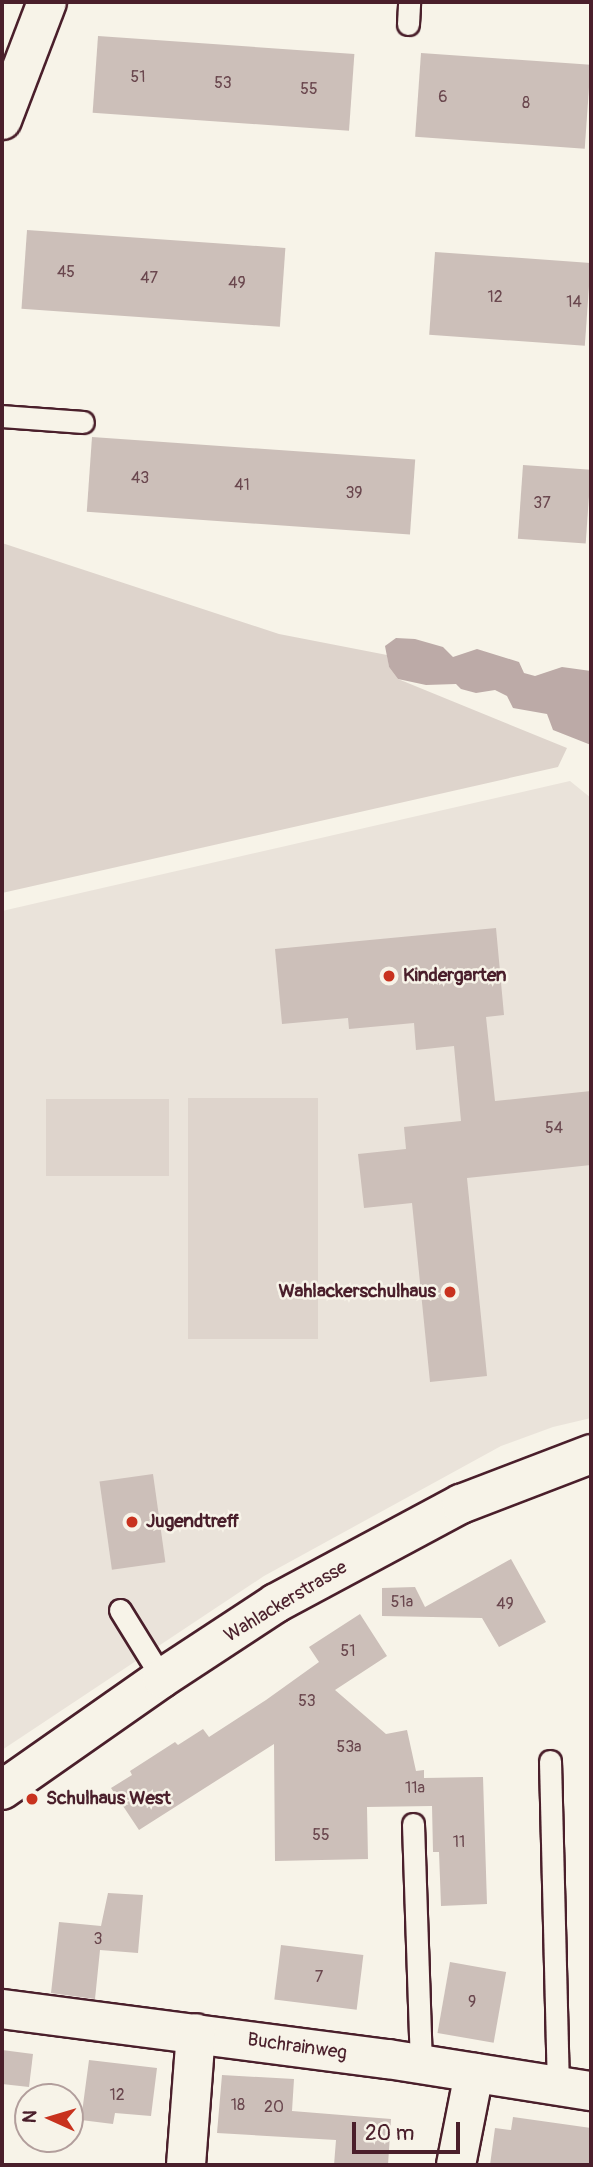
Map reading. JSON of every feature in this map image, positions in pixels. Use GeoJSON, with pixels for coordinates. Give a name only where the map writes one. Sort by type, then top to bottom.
{"type":"FeatureCollection","features":[{"type":"Feature","properties":{"kind":"street"},"geometry":{"type":"LineString","coordinates":[[3,115],[47,2]]}},
{"type":"Feature","properties":{"kind":"street","name":"Wahlackerstrasse"},"geometry":{"type":"LineString","coordinates":[[2,1790],[162,1678],[276,1604],[432,1518],[591,1454]]}},
{"type":"Feature","properties":{"kind":"street","name":"Buchrainweg"},"geometry":{"type":"LineString","coordinates":[[2,2009],[421,2064],[575,2088]]}},
{"type":"Feature","properties":{"kind":"street"},"geometry":{"type":"LineString","coordinates":[[186,2165],[196,2033]]}},
{"type":"Feature","properties":{"kind":"street"},"geometry":{"type":"LineString","coordinates":[[456,2165],[474,2073]]}},
{"type":"Feature","properties":{"kind":"lane"},"geometry":{"type":"LineString","coordinates":[[408,24],[409,2]]}},
{"type":"Feature","properties":{"kind":"lane"},"geometry":{"type":"LineString","coordinates":[[2,416],[83,422]]}},
{"type":"Feature","properties":{"kind":"lane"},"geometry":{"type":"LineString","coordinates":[[120,1610],[162,1678]]}},
{"type":"Feature","properties":{"kind":"lane"},"geometry":{"type":"LineString","coordinates":[[550,1761],[575,2088]]}},
{"type":"Feature","properties":{"kind":"lane"},"geometry":{"type":"LineString","coordinates":[[413,1824],[421,2064]]}},
{"type":"Feature","properties":{"kind":"shaded area"},"geometry":{"type":"Polygon","coordinates":[[[2,543],[279,634],[387,655],[389,667],[398,679],[567,748],[558,767],[2,893],[2,543]]]}},
{"type":"Feature","properties":{"kind":"shaded area"},"geometry":{"type":"Polygon","coordinates":[[[396,638],[415,639],[443,647],[453,657],[477,649],[519,662],[524,673],[535,676],[562,667],[591,671],[591,745],[553,730],[547,714],[513,708],[507,696],[495,690],[476,693],[461,689],[456,684],[426,685],[398,679],[389,667],[385,646],[396,638]]]}},
{"type":"Feature","properties":{"kind":"shaded area"},"geometry":{"type":"Polygon","coordinates":[[[570,781],[591,798],[591,1418],[553,1427],[501,1446],[264,1576],[2,1750],[2,911],[570,781]]]}},
{"type":"Feature","properties":{"kind":"shaded area"},"geometry":{"type":"Polygon","coordinates":[[[188,1098],[318,1098],[318,1339],[188,1339],[188,1098]]]}},
{"type":"Feature","properties":{"kind":"shaded area"},"geometry":{"type":"Polygon","coordinates":[[[46,1099],[169,1099],[169,1176],[46,1176],[46,1099]]]}},
{"type":"Feature","properties":{"kind":"building"},"geometry":{"type":"Polygon","coordinates":[[[98,36],[354,54],[349,131],[93,113],[98,36]]]}},
{"type":"Feature","properties":{"kind":"building"},"geometry":{"type":"Polygon","coordinates":[[[421,53],[591,65],[585,149],[415,137],[421,53]]]}},
{"type":"Feature","properties":{"kind":"building"},"geometry":{"type":"Polygon","coordinates":[[[27,230],[285,248],[280,327],[21,309],[27,230]]]}},
{"type":"Feature","properties":{"kind":"building"},"geometry":{"type":"Polygon","coordinates":[[[435,252],[591,263],[585,346],[429,335],[435,252]]]}},
{"type":"Feature","properties":{"kind":"building"},"geometry":{"type":"Polygon","coordinates":[[[92,437],[415,460],[410,534],[87,512],[92,437]]]}},
{"type":"Feature","properties":{"kind":"building"},"geometry":{"type":"Polygon","coordinates":[[[523,465],[591,470],[586,544],[518,539],[523,465]]]}},
{"type":"Feature","properties":{"kind":"building"},"geometry":{"type":"Polygon","coordinates":[[[496,928],[504,1015],[486,1017],[495,1101],[591,1091],[591,1165],[467,1178],[487,1376],[430,1382],[412,1203],[364,1208],[358,1154],[406,1149],[404,1127],[461,1121],[454,1046],[416,1050],[414,1023],[349,1029],[348,1018],[282,1024],[275,949],[496,928]]]}},
{"type":"Feature","properties":{"kind":"building"},"geometry":{"type":"Polygon","coordinates":[[[153,1474],[165,1562],[112,1570],[100,1482],[153,1474]]]}},
{"type":"Feature","properties":{"kind":"building"},"geometry":{"type":"Polygon","coordinates":[[[511,1559],[546,1622],[499,1647],[482,1618],[382,1616],[382,1588],[415,1587],[425,1607],[511,1559]]]}},
{"type":"Feature","properties":{"kind":"building"},"geometry":{"type":"Polygon","coordinates":[[[360,1614],[387,1656],[335,1690],[386,1734],[407,1730],[416,1771],[424,1770],[424,1778],[483,1777],[487,1904],[441,1906],[439,1852],[433,1852],[432,1806],[367,1807],[368,1859],[275,1861],[274,1744],[139,1830],[111,1788],[132,1775],[130,1771],[175,1742],[178,1745],[203,1729],[209,1737],[266,1700],[319,1662],[309,1647],[360,1614]]]}},
{"type":"Feature","properties":{"kind":"building"},"geometry":{"type":"Polygon","coordinates":[[[108,1893],[143,1895],[138,1953],[100,1950],[95,1999],[51,1993],[59,1922],[101,1926],[108,1893]]]}},
{"type":"Feature","properties":{"kind":"building"},"geometry":{"type":"Polygon","coordinates":[[[281,1945],[363,1955],[357,2010],[274,2000],[281,1945]]]}},
{"type":"Feature","properties":{"kind":"building"},"geometry":{"type":"Polygon","coordinates":[[[450,1962],[506,1972],[494,2043],[437,2033],[450,1962]]]}},
{"type":"Feature","properties":{"kind":"building"},"geometry":{"type":"Polygon","coordinates":[[[2,2050],[33,2054],[29,2083],[2,2084],[2,2050]]]}},
{"type":"Feature","properties":{"kind":"building"},"geometry":{"type":"Polygon","coordinates":[[[89,2060],[157,2068],[151,2116],[115,2113],[113,2124],[84,2120],[89,2060]]]}},
{"type":"Feature","properties":{"kind":"building"},"geometry":{"type":"Polygon","coordinates":[[[222,2075],[294,2079],[292,2111],[391,2119],[388,2165],[334,2165],[336,2140],[217,2133],[222,2075]]]}},
{"type":"Feature","properties":{"kind":"building"},"geometry":{"type":"Polygon","coordinates":[[[513,2117],[591,2128],[591,2165],[490,2165],[495,2128],[511,2130],[513,2117]]]}},
{"type":"Feature","properties":{"kind":"place","name":"Kindergarten"},"geometry":{"type":"Point","coordinates":[389,976]}},
{"type":"Feature","properties":{"kind":"place","name":"Wahlackerschulhaus"},"geometry":{"type":"Point","coordinates":[450,1292]}},
{"type":"Feature","properties":{"kind":"place","name":"Jugendtreff"},"geometry":{"type":"Point","coordinates":[132,1522]}},
{"type":"Feature","properties":{"kind":"place","name":"Schulhaus West"},"geometry":{"type":"Point","coordinates":[32,1799]}}]}
